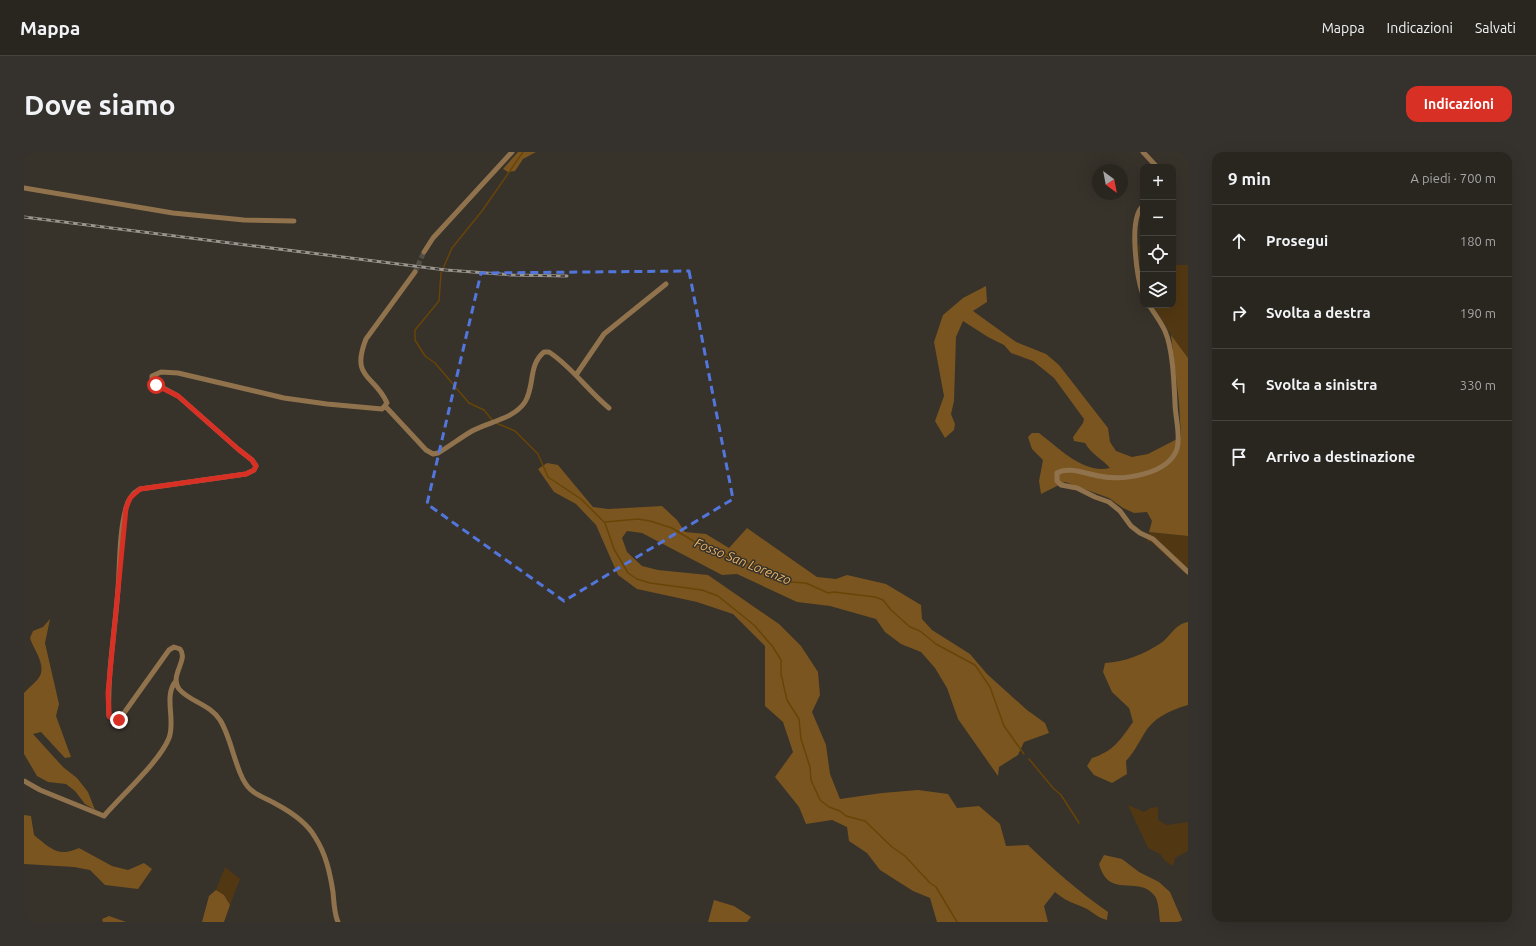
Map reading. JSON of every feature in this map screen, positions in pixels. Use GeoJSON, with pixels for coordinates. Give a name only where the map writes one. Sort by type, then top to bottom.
{"type":"FeatureCollection","features":[{"type":"Feature","properties":{"kind":"street"},"geometry":{"type":"LineString","coordinates":[[424,252],[433,238],[512,152]]}},
{"type":"Feature","properties":{"kind":"street"},"geometry":{"type":"LineString","coordinates":[[1143,152],[1154,164]]}},
{"type":"Feature","properties":{"kind":"street"},"geometry":{"type":"LineString","coordinates":[[24,188],[173,213],[244,220],[294,221]]}},
{"type":"Feature","properties":{"kind":"street"},"geometry":{"type":"LineString","coordinates":[[1140,210],[1134,222],[1134,241],[1140,276]]}},
{"type":"Feature","properties":{"kind":"street"},"geometry":{"type":"LineString","coordinates":[[415,272],[366,339],[361,352],[361,362],[364,373],[385,398],[387,403],[386,407],[426,450],[433,454],[445,449],[482,426],[508,415],[524,403],[529,394],[535,362],[544,352],[549,352],[553,355],[576,375],[595,397],[609,408]]}},
{"type":"Feature","properties":{"kind":"street"},"geometry":{"type":"LineString","coordinates":[[576,375],[604,334],[666,284]]}},
{"type":"Feature","properties":{"kind":"street"},"geometry":{"type":"LineString","coordinates":[[1150,308],[1165,330],[1169,342],[1175,419],[1178,434],[1177,448],[1172,457],[1146,474],[1132,477],[1100,476],[1083,472],[1062,470],[1057,472],[1057,480],[1061,485],[1077,488],[1109,502],[1120,511],[1131,526],[1140,533],[1153,539],[1188,572]]}},
{"type":"Feature","properties":{"kind":"street"},"geometry":{"type":"LineString","coordinates":[[338,922],[327,862],[314,835],[292,813],[255,794],[243,780],[231,743],[220,719],[204,705],[179,689],[176,681],[176,673],[182,656],[182,651],[178,647],[169,650],[119,720],[115,721],[109,716],[108,693],[126,508],[130,498],[140,489],[246,474],[254,470],[256,466],[252,460],[178,396],[152,382],[152,376],[161,372],[178,373],[284,398],[378,410],[386,407]]}},
{"type":"Feature","properties":{"kind":"street"},"geometry":{"type":"LineString","coordinates":[[24,781],[40,790],[104,816],[160,753],[169,738],[172,726],[170,690],[176,681]]}},
{"type":"Feature","properties":{"kind":"highlighted area"},"geometry":{"type":"Polygon","coordinates":[[[689,271],[733,499],[564,601],[427,504],[481,273],[689,271]]]}},
{"type":"Feature","properties":{"kind":"shaded area"},"geometry":{"type":"Polygon","coordinates":[[[518,152],[536,152],[523,159],[515,171],[508,172],[503,169],[518,152]]]}},
{"type":"Feature","properties":{"kind":"shaded area"},"geometry":{"type":"Polygon","coordinates":[[[1140,244],[1140,261],[1138,247],[1140,244]]]}},
{"type":"Feature","properties":{"kind":"shaded area"},"geometry":{"type":"Polygon","coordinates":[[[1176,265],[1188,265],[1188,358],[1171,335],[1155,308],[1176,308],[1176,265]]]}},
{"type":"Feature","properties":{"kind":"shaded area"},"geometry":{"type":"Polygon","coordinates":[[[986,286],[987,302],[973,311],[1016,342],[1046,354],[1059,365],[1108,428],[1110,442],[1116,451],[1132,457],[1148,454],[1181,437],[1179,402],[1171,335],[1188,358],[1188,536],[1149,532],[1152,521],[1147,512],[1134,513],[1123,508],[1109,498],[1065,482],[1041,494],[1039,481],[1043,460],[1032,449],[1028,437],[1032,433],[1039,433],[1081,464],[1100,469],[1110,468],[1090,450],[1085,443],[1074,441],[1073,437],[1083,423],[1084,419],[1054,378],[1033,361],[1011,353],[1004,345],[963,321],[956,337],[954,401],[951,414],[955,424],[954,430],[945,438],[935,421],[944,396],[934,342],[943,315],[963,298],[986,286]]]}},
{"type":"Feature","properties":{"kind":"shaded area"},"geometry":{"type":"Polygon","coordinates":[[[547,463],[558,465],[593,507],[608,509],[662,506],[677,520],[685,532],[706,534],[729,548],[747,528],[817,577],[836,579],[847,575],[886,584],[921,605],[922,619],[932,630],[970,654],[987,674],[1027,710],[1045,723],[1049,733],[1024,742],[1018,755],[999,767],[998,776],[958,719],[947,688],[935,668],[921,652],[901,644],[885,632],[876,619],[830,606],[797,602],[737,574],[722,575],[642,533],[627,531],[622,538],[627,552],[642,566],[658,570],[708,575],[779,624],[801,646],[818,672],[820,695],[812,712],[826,745],[830,774],[840,799],[918,790],[948,794],[957,808],[979,806],[1000,824],[1006,846],[1028,845],[1066,880],[1108,912],[1107,920],[1067,900],[1055,892],[1044,906],[1048,922],[937,922],[930,898],[913,891],[880,870],[867,853],[849,841],[847,827],[832,820],[806,824],[799,807],[775,777],[793,752],[783,722],[765,706],[765,646],[733,614],[697,602],[637,589],[618,575],[596,525],[576,504],[554,492],[538,469],[547,463]]]}},
{"type":"Feature","properties":{"kind":"shaded area"},"geometry":{"type":"Polygon","coordinates":[[[1149,532],[1188,536],[1188,576],[1150,541],[1147,543],[1149,532]]]}},
{"type":"Feature","properties":{"kind":"shaded area"},"geometry":{"type":"Polygon","coordinates":[[[50,619],[45,643],[59,704],[56,716],[71,757],[65,758],[41,732],[33,734],[63,767],[77,778],[88,792],[95,810],[85,804],[75,791],[66,784],[48,782],[37,776],[24,754],[24,693],[38,679],[42,669],[30,638],[33,631],[43,627],[50,619]]]}},
{"type":"Feature","properties":{"kind":"shaded area"},"geometry":{"type":"Polygon","coordinates":[[[1188,622],[1188,705],[1163,715],[1152,723],[1126,761],[1127,774],[1112,783],[1094,775],[1087,766],[1092,758],[1106,752],[1116,744],[1133,722],[1129,708],[1112,692],[1103,672],[1105,663],[1127,659],[1148,651],[1161,643],[1180,625],[1188,622]]]}},
{"type":"Feature","properties":{"kind":"shaded area"},"geometry":{"type":"Polygon","coordinates":[[[1128,805],[1144,812],[1150,808],[1158,807],[1158,820],[1167,825],[1188,822],[1188,851],[1175,858],[1173,866],[1165,861],[1160,854],[1148,848],[1128,805]]]}},
{"type":"Feature","properties":{"kind":"shaded area"},"geometry":{"type":"Polygon","coordinates":[[[24,815],[31,816],[34,835],[55,850],[65,852],[79,848],[112,866],[128,870],[144,863],[152,869],[138,889],[105,885],[90,870],[74,867],[24,864],[24,815]]]}},
{"type":"Feature","properties":{"kind":"shaded area"},"geometry":{"type":"Polygon","coordinates":[[[1104,855],[1122,859],[1139,872],[1159,882],[1170,892],[1183,922],[1160,922],[1156,897],[1147,889],[1124,886],[1110,881],[1104,875],[1099,864],[1104,855]]]}},
{"type":"Feature","properties":{"kind":"shaded area"},"geometry":{"type":"Polygon","coordinates":[[[225,867],[240,879],[230,905],[224,895],[216,890],[225,867]]]}},
{"type":"Feature","properties":{"kind":"shaded area"},"geometry":{"type":"Polygon","coordinates":[[[216,890],[224,895],[230,905],[224,922],[202,922],[209,896],[216,890]]]}},
{"type":"Feature","properties":{"kind":"shaded area"},"geometry":{"type":"Polygon","coordinates":[[[714,900],[734,906],[751,917],[747,922],[708,922],[714,900]]]}},
{"type":"Feature","properties":{"kind":"shaded area"},"geometry":{"type":"Polygon","coordinates":[[[109,916],[126,922],[103,922],[102,919],[109,916]]]}},
{"type":"Feature","properties":{"kind":"waterway"},"geometry":{"type":"LineString","coordinates":[[493,421],[484,410],[469,403],[435,363],[425,356],[415,340],[415,330],[439,301],[441,273],[452,248],[482,211],[523,152]]}},
{"type":"Feature","properties":{"kind":"waterway"},"geometry":{"type":"LineString","coordinates":[[496,423],[515,431],[538,454],[548,477],[581,499],[605,523],[614,549],[628,573],[637,579],[650,583],[702,590],[718,596],[754,625],[773,647],[781,660],[781,674],[787,700],[799,719],[801,739],[810,767],[811,780],[820,800],[829,807],[840,811],[846,816],[865,821],[892,847],[905,856],[930,883],[936,887],[957,922]]}},
{"type":"Feature","properties":{"kind":"waterway","name":"Fosso San Lorenzo"},"geometry":{"type":"LineString","coordinates":[[605,522],[638,519],[650,521],[672,528],[695,542],[707,545],[733,558],[782,576],[790,582],[806,583],[828,593],[834,592],[875,597],[883,600],[891,610],[910,627],[920,631],[936,644],[975,665],[990,687],[1004,726],[1024,754]]}},
{"type":"Feature","properties":{"kind":"waterway","name":"Fosso San Lorenzo"},"geometry":{"type":"LineString","coordinates":[[1029,759],[1053,788],[1061,795],[1079,823]]}},
{"type":"Feature","properties":{"kind":"tunnel"},"geometry":{"type":"LineString","coordinates":[[415,272],[424,252]]}},
{"type":"Feature","properties":{"kind":"railway"},"geometry":{"type":"LineString","coordinates":[[24,217],[446,270],[512,275],[567,276]]}},
{"type":"Feature","properties":{"kind":"route"},"geometry":{"type":"LineString","coordinates":[[119,720],[111,720],[109,716],[108,693],[120,554],[126,508],[130,498],[140,489],[246,474],[254,470],[256,466],[252,460],[178,396],[156,385]]}}]}
